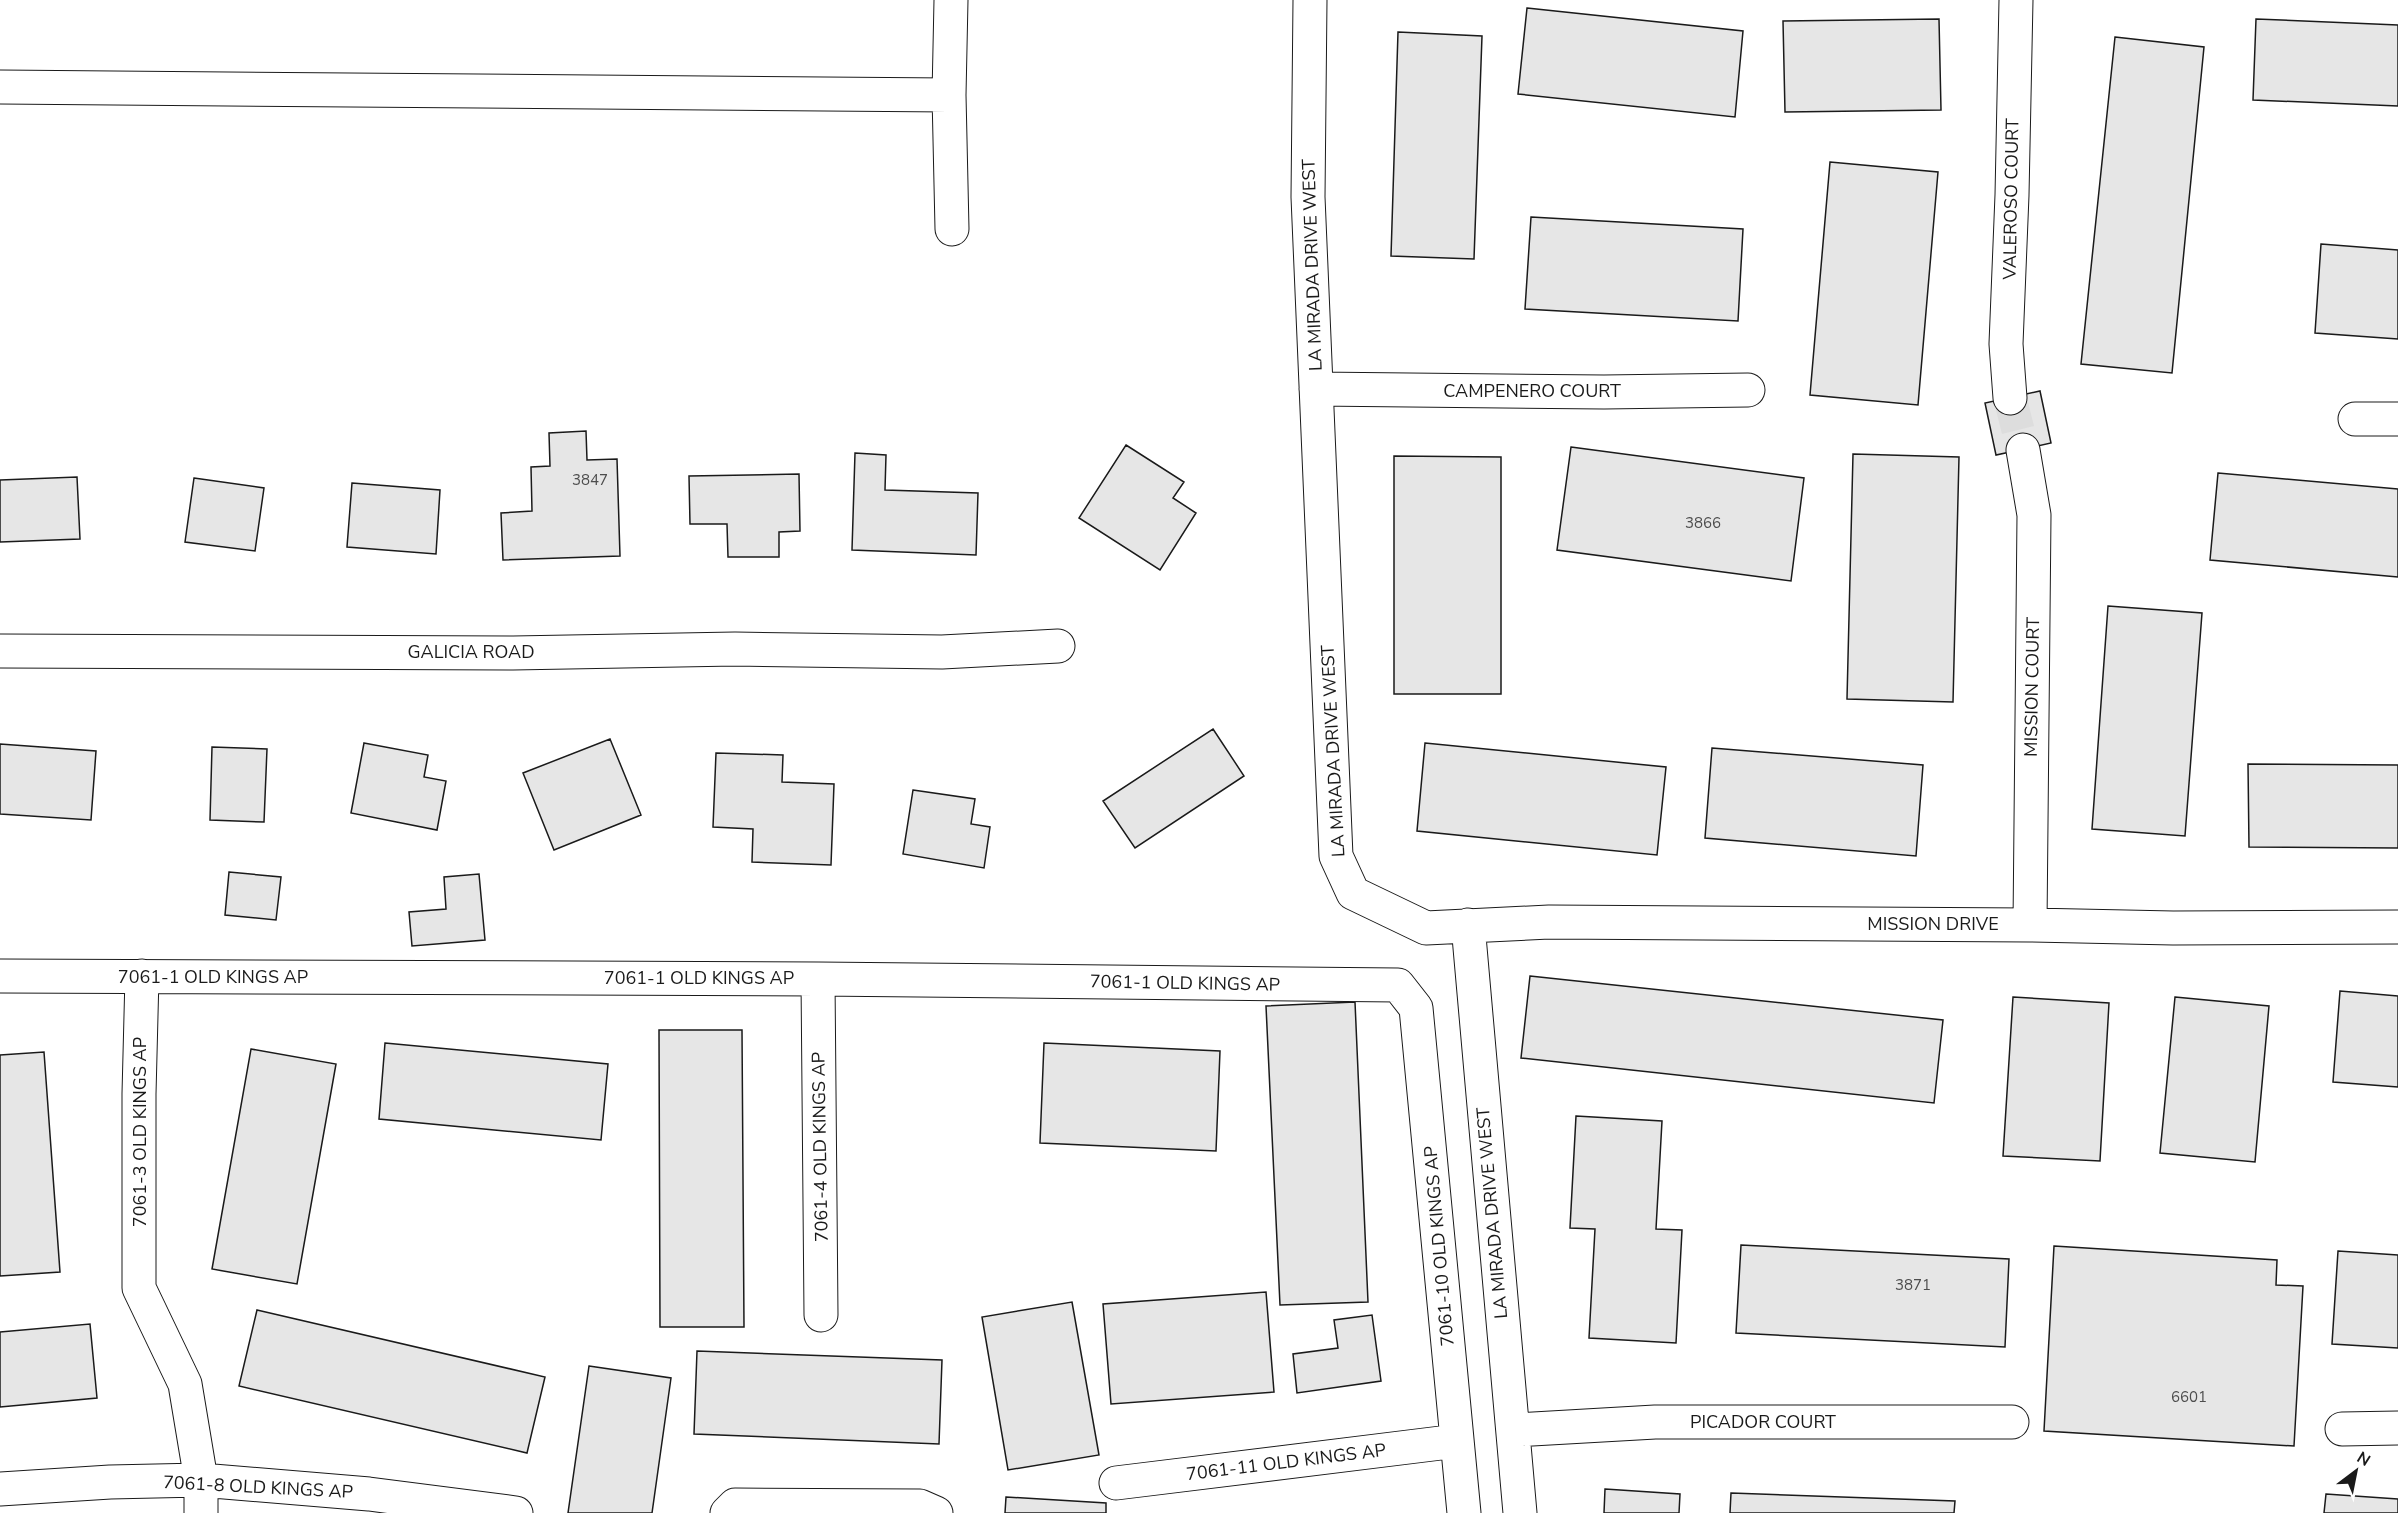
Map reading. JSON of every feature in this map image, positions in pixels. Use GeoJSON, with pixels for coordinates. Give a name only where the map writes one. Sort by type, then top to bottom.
{"type":"FeatureCollection","features":[{"type":"Feature","properties":{"kind":"street"},"geometry":{"type":"LineString","coordinates":[[951,0],[949,94],[952,229]]}},
{"type":"Feature","properties":{"kind":"street","name":"LA MIRADA DRIVE WEST"},"geometry":{"type":"LineString","coordinates":[[1310,0],[1308,197],[1336,856],[1353,893],[1426,928],[1468,925],[1520,1513]]}},
{"type":"Feature","properties":{"kind":"street","name":"VALEROSO COURT"},"geometry":{"type":"LineString","coordinates":[[2010,398],[2006,344],[2016,0]]}},
{"type":"Feature","properties":{"kind":"street"},"geometry":{"type":"LineString","coordinates":[[0,87],[949,94]]}},
{"type":"Feature","properties":{"kind":"street","name":"CAMPENERO COURT"},"geometry":{"type":"LineString","coordinates":[[1316,389],[1592,392],[1748,390]]}},
{"type":"Feature","properties":{"kind":"street"},"geometry":{"type":"LineString","coordinates":[[2355,419],[2398,419]]}},
{"type":"Feature","properties":{"kind":"street","name":"MISSION COURT"},"geometry":{"type":"LineString","coordinates":[[2023,450],[2034,515],[2030,925]]}},
{"type":"Feature","properties":{"kind":"street","name":"GALICIA ROAD"},"geometry":{"type":"LineString","coordinates":[[0,651],[513,653],[735,649],[942,652],[1058,646]]}},
{"type":"Feature","properties":{"kind":"street","name":"MISSION DRIVE"},"geometry":{"type":"LineString","coordinates":[[1468,925],[1549,922],[2174,928],[2398,927]]}},
{"type":"Feature","properties":{"kind":"street","name":"7061-1 OLD KINGS AP"},"geometry":{"type":"LineString","coordinates":[[0,976],[818,979],[1398,985]]}},
{"type":"Feature","properties":{"kind":"street","name":"7061-3 OLD KINGS AP"},"geometry":{"type":"LineString","coordinates":[[142,976],[139,1094],[139,1288],[184,1384],[201,1480]]}},
{"type":"Feature","properties":{"kind":"street","name":"7061-4 OLD KINGS AP"},"geometry":{"type":"LineString","coordinates":[[818,979],[821,1315]]}},
{"type":"Feature","properties":{"kind":"street","name":"7061-10 OLD KINGS AP"},"geometry":{"type":"LineString","coordinates":[[1398,985],[1416,1008],[1464,1513]]}},
{"type":"Feature","properties":{"kind":"street","name":"PICADOR COURT"},"geometry":{"type":"LineString","coordinates":[[1514,1430],[1655,1422],[2012,1422]]}},
{"type":"Feature","properties":{"kind":"street"},"geometry":{"type":"LineString","coordinates":[[2342,1429],[2398,1428]]}},
{"type":"Feature","properties":{"kind":"street","name":"7061-11 OLD KINGS AP"},"geometry":{"type":"LineString","coordinates":[[1116,1483],[1457,1442]]}},
{"type":"Feature","properties":{"kind":"street"},"geometry":{"type":"LineString","coordinates":[[201,1480],[201,1513]]}},
{"type":"Feature","properties":{"kind":"street","name":"7061-8 OLD KINGS AP"},"geometry":{"type":"LineString","coordinates":[[0,1489],[111,1482],[201,1480],[369,1494],[516,1513]]}},
{"type":"Feature","properties":{"kind":"street"},"geometry":{"type":"LineString","coordinates":[[727,1513],[735,1506],[920,1506],[936,1513]]}},
{"type":"Feature","properties":{"kind":"building"},"geometry":{"type":"Polygon","coordinates":[[[1527,8],[1743,31],[1735,117],[1518,94],[1527,8]]]}},
{"type":"Feature","properties":{"kind":"building"},"geometry":{"type":"Polygon","coordinates":[[[1939,19],[1941,110],[1785,112],[1783,21],[1939,19]]]}},
{"type":"Feature","properties":{"kind":"building"},"geometry":{"type":"Polygon","coordinates":[[[2256,19],[2398,25],[2398,106],[2253,100],[2256,19]]]}},
{"type":"Feature","properties":{"kind":"building"},"geometry":{"type":"Polygon","coordinates":[[[1398,32],[1482,36],[1474,259],[1391,256],[1398,32]]]}},
{"type":"Feature","properties":{"kind":"building"},"geometry":{"type":"Polygon","coordinates":[[[2115,37],[2204,47],[2172,373],[2081,364],[2115,37]]]}},
{"type":"Feature","properties":{"kind":"building"},"geometry":{"type":"Polygon","coordinates":[[[1830,162],[1938,172],[1918,405],[1810,395],[1830,162]]]}},
{"type":"Feature","properties":{"kind":"building"},"geometry":{"type":"Polygon","coordinates":[[[1531,217],[1743,229],[1738,321],[1525,309],[1531,217]]]}},
{"type":"Feature","properties":{"kind":"building"},"geometry":{"type":"Polygon","coordinates":[[[2321,244],[2398,250],[2398,339],[2315,333],[2321,244]]]}},
{"type":"Feature","properties":{"kind":"building"},"geometry":{"type":"Polygon","coordinates":[[[2040,391],[2051,443],[1996,455],[1985,403],[2040,391]]]}},
{"type":"Feature","properties":{"kind":"building"},"geometry":{"type":"Polygon","coordinates":[[[586,431],[587,460],[617,459],[620,556],[503,560],[501,513],[532,511],[531,467],[550,466],[549,433],[586,431]]]}},
{"type":"Feature","properties":{"kind":"building"},"geometry":{"type":"Polygon","coordinates":[[[1126,445],[1184,482],[1173,498],[1196,513],[1160,570],[1079,518],[1126,445]]]}},
{"type":"Feature","properties":{"kind":"building"},"geometry":{"type":"Polygon","coordinates":[[[1571,447],[1804,478],[1791,581],[1557,550],[1571,447]]]}},
{"type":"Feature","properties":{"kind":"building"},"geometry":{"type":"Polygon","coordinates":[[[855,453],[886,455],[885,490],[978,493],[976,555],[852,550],[855,453]]]}},
{"type":"Feature","properties":{"kind":"building"},"geometry":{"type":"Polygon","coordinates":[[[1853,454],[1959,457],[1953,702],[1847,699],[1853,454]]]}},
{"type":"Feature","properties":{"kind":"building"},"geometry":{"type":"Polygon","coordinates":[[[1394,456],[1501,457],[1501,694],[1394,694],[1394,456]]]}},
{"type":"Feature","properties":{"kind":"building"},"geometry":{"type":"Polygon","coordinates":[[[2218,473],[2398,489],[2398,577],[2210,560],[2218,473]]]}},
{"type":"Feature","properties":{"kind":"building"},"geometry":{"type":"Polygon","coordinates":[[[799,474],[800,531],[779,532],[779,557],[728,557],[727,524],[690,524],[689,476],[799,474]]]}},
{"type":"Feature","properties":{"kind":"building"},"geometry":{"type":"Polygon","coordinates":[[[77,477],[80,539],[0,542],[0,480],[77,477]]]}},
{"type":"Feature","properties":{"kind":"building"},"geometry":{"type":"Polygon","coordinates":[[[194,478],[264,488],[255,551],[185,542],[194,478]]]}},
{"type":"Feature","properties":{"kind":"building"},"geometry":{"type":"Polygon","coordinates":[[[352,483],[440,490],[436,554],[347,547],[352,483]]]}},
{"type":"Feature","properties":{"kind":"building"},"geometry":{"type":"Polygon","coordinates":[[[2108,606],[2202,613],[2185,836],[2092,829],[2108,606]]]}},
{"type":"Feature","properties":{"kind":"building"},"geometry":{"type":"Polygon","coordinates":[[[1213,729],[1244,776],[1135,848],[1103,801],[1213,729]]]}},
{"type":"Feature","properties":{"kind":"building"},"geometry":{"type":"Polygon","coordinates":[[[610,739],[641,815],[554,850],[523,773],[610,739]]]}},
{"type":"Feature","properties":{"kind":"building"},"geometry":{"type":"Polygon","coordinates":[[[364,743],[428,755],[424,777],[446,781],[437,830],[351,813],[364,743]]]}},
{"type":"Feature","properties":{"kind":"building"},"geometry":{"type":"Polygon","coordinates":[[[1425,743],[1666,767],[1657,855],[1417,831],[1425,743]]]}},
{"type":"Feature","properties":{"kind":"building"},"geometry":{"type":"Polygon","coordinates":[[[0,744],[96,751],[91,820],[0,814],[0,744]]]}},
{"type":"Feature","properties":{"kind":"building"},"geometry":{"type":"Polygon","coordinates":[[[212,747],[267,749],[264,822],[210,820],[212,747]]]}},
{"type":"Feature","properties":{"kind":"building"},"geometry":{"type":"Polygon","coordinates":[[[1712,748],[1923,765],[1916,856],[1705,838],[1712,748]]]}},
{"type":"Feature","properties":{"kind":"building"},"geometry":{"type":"Polygon","coordinates":[[[716,753],[783,755],[782,782],[834,784],[831,865],[752,862],[753,829],[713,827],[716,753]]]}},
{"type":"Feature","properties":{"kind":"building"},"geometry":{"type":"Polygon","coordinates":[[[2248,764],[2398,765],[2398,848],[2249,847],[2248,764]]]}},
{"type":"Feature","properties":{"kind":"building"},"geometry":{"type":"Polygon","coordinates":[[[913,790],[975,799],[971,824],[990,827],[984,868],[903,854],[913,790]]]}},
{"type":"Feature","properties":{"kind":"building"},"geometry":{"type":"Polygon","coordinates":[[[229,872],[281,877],[276,920],[225,915],[229,872]]]}},
{"type":"Feature","properties":{"kind":"building"},"geometry":{"type":"Polygon","coordinates":[[[479,874],[485,940],[412,946],[409,912],[446,909],[444,877],[479,874]]]}},
{"type":"Feature","properties":{"kind":"building"},"geometry":{"type":"Polygon","coordinates":[[[1530,976],[1943,1020],[1934,1103],[1521,1058],[1530,976]]]}},
{"type":"Feature","properties":{"kind":"building"},"geometry":{"type":"Polygon","coordinates":[[[2340,991],[2398,996],[2398,1087],[2333,1082],[2340,991]]]}},
{"type":"Feature","properties":{"kind":"building"},"geometry":{"type":"Polygon","coordinates":[[[2013,997],[2109,1003],[2100,1161],[2003,1156],[2013,997]]]}},
{"type":"Feature","properties":{"kind":"building"},"geometry":{"type":"Polygon","coordinates":[[[2175,997],[2269,1006],[2255,1162],[2160,1153],[2175,997]]]}},
{"type":"Feature","properties":{"kind":"building"},"geometry":{"type":"Polygon","coordinates":[[[1355,1002],[1368,1302],[1280,1305],[1266,1006],[1355,1002]]]}},
{"type":"Feature","properties":{"kind":"building"},"geometry":{"type":"Polygon","coordinates":[[[659,1030],[742,1030],[744,1327],[660,1327],[659,1030]]]}},
{"type":"Feature","properties":{"kind":"building"},"geometry":{"type":"Polygon","coordinates":[[[385,1043],[608,1064],[601,1140],[379,1119],[385,1043]]]}},
{"type":"Feature","properties":{"kind":"building"},"geometry":{"type":"Polygon","coordinates":[[[1044,1043],[1220,1051],[1216,1151],[1040,1143],[1044,1043]]]}},
{"type":"Feature","properties":{"kind":"building"},"geometry":{"type":"Polygon","coordinates":[[[251,1049],[336,1064],[297,1284],[212,1269],[251,1049]]]}},
{"type":"Feature","properties":{"kind":"building"},"geometry":{"type":"Polygon","coordinates":[[[44,1052],[60,1272],[0,1276],[0,1055],[44,1052]]]}},
{"type":"Feature","properties":{"kind":"building"},"geometry":{"type":"Polygon","coordinates":[[[1576,1116],[1662,1121],[1656,1229],[1682,1230],[1676,1343],[1589,1338],[1595,1229],[1570,1228],[1576,1116]]]}},
{"type":"Feature","properties":{"kind":"building"},"geometry":{"type":"Polygon","coordinates":[[[1741,1245],[2009,1259],[2005,1347],[1736,1333],[1741,1245]]]}},
{"type":"Feature","properties":{"kind":"building"},"geometry":{"type":"Polygon","coordinates":[[[2054,1246],[2277,1260],[2276,1285],[2303,1286],[2294,1446],[2044,1431],[2054,1246]]]}},
{"type":"Feature","properties":{"kind":"building"},"geometry":{"type":"Polygon","coordinates":[[[2338,1251],[2398,1255],[2398,1348],[2332,1344],[2338,1251]]]}},
{"type":"Feature","properties":{"kind":"building"},"geometry":{"type":"Polygon","coordinates":[[[1266,1292],[1274,1392],[1111,1404],[1103,1304],[1266,1292]]]}},
{"type":"Feature","properties":{"kind":"building"},"geometry":{"type":"Polygon","coordinates":[[[1072,1302],[1099,1455],[1008,1470],[982,1317],[1072,1302]]]}},
{"type":"Feature","properties":{"kind":"building"},"geometry":{"type":"Polygon","coordinates":[[[257,1310],[545,1377],[527,1453],[239,1386],[257,1310]]]}},
{"type":"Feature","properties":{"kind":"building"},"geometry":{"type":"Polygon","coordinates":[[[1372,1315],[1381,1381],[1297,1393],[1293,1354],[1338,1348],[1334,1320],[1372,1315]]]}},
{"type":"Feature","properties":{"kind":"building"},"geometry":{"type":"Polygon","coordinates":[[[90,1324],[97,1398],[0,1407],[0,1332],[90,1324]]]}},
{"type":"Feature","properties":{"kind":"building"},"geometry":{"type":"Polygon","coordinates":[[[697,1351],[942,1360],[939,1444],[694,1434],[697,1351]]]}},
{"type":"Feature","properties":{"kind":"building"},"geometry":{"type":"Polygon","coordinates":[[[589,1366],[671,1378],[652,1513],[568,1513],[589,1366]]]}},
{"type":"Feature","properties":{"kind":"building"},"geometry":{"type":"Polygon","coordinates":[[[1605,1489],[1680,1494],[1679,1513],[1604,1513],[1605,1489]]]}},
{"type":"Feature","properties":{"kind":"building"},"geometry":{"type":"Polygon","coordinates":[[[1731,1493],[1955,1501],[1954,1513],[1730,1513],[1731,1493]]]}},
{"type":"Feature","properties":{"kind":"building"},"geometry":{"type":"Polygon","coordinates":[[[2326,1494],[2398,1499],[2398,1513],[2324,1513],[2326,1494]]]}},
{"type":"Feature","properties":{"kind":"building"},"geometry":{"type":"Polygon","coordinates":[[[1006,1497],[1106,1503],[1106,1513],[1005,1513],[1006,1497]]]}},
{"type":"Feature","properties":{"kind":"tunnel"},"geometry":{"type":"LineString","coordinates":[[2010,398],[2023,450]]}}]}
